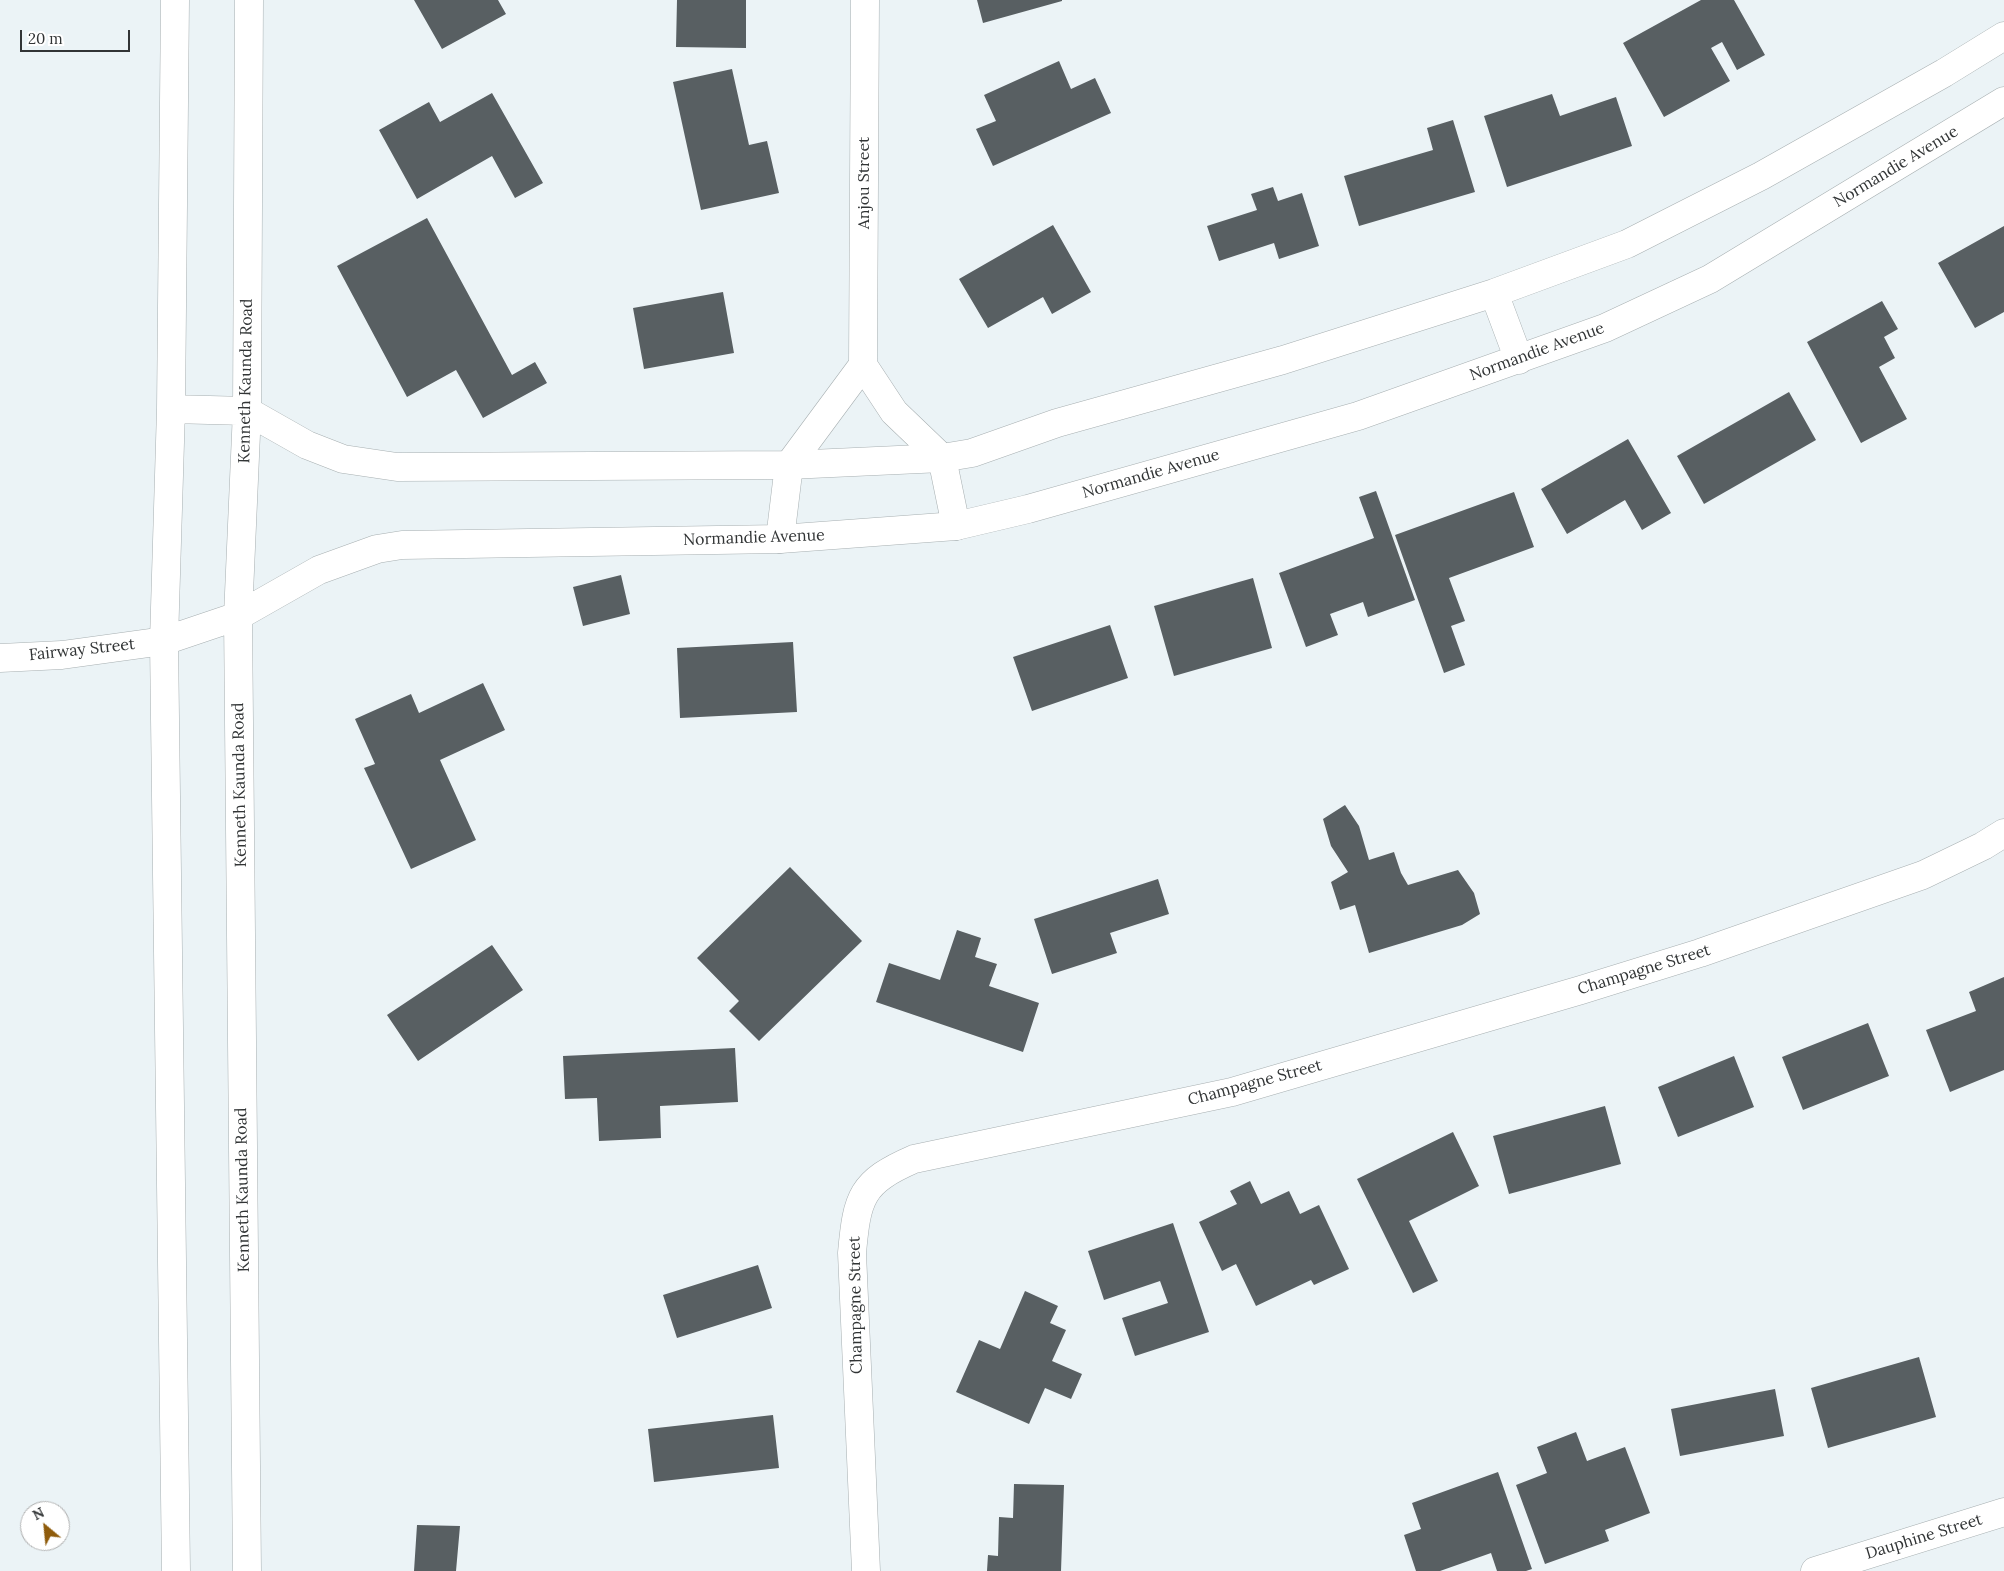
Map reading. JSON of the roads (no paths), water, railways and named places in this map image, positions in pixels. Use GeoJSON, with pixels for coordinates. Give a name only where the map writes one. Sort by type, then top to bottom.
{"type":"FeatureCollection","features":[{"type":"Feature","properties":{"kind":"street"},"geometry":{"type":"LineString","coordinates":[[175,0],[171,409],[164,641],[176,1571]]}},
{"type":"Feature","properties":{"kind":"street","name":"Kenneth Kaunda Road"},"geometry":{"type":"LineString","coordinates":[[247,1571],[238,616],[247,411],[249,0]]}},
{"type":"Feature","properties":{"kind":"street","name":"Anjou Street"},"geometry":{"type":"LineString","coordinates":[[864,365],[865,0]]}},
{"type":"Feature","properties":{"kind":"street"},"geometry":{"type":"LineString","coordinates":[[171,409],[247,411],[307,444],[343,459],[372,465],[397,467],[789,465],[942,458],[972,453],[1057,423],[1283,360],[1494,293],[1627,244],[1761,176],[1944,73],[2004,36]]}},
{"type":"Feature","properties":{"kind":"street","name":"Normandie Avenue"},"geometry":{"type":"LineString","coordinates":[[164,641],[238,616],[319,570],[377,549],[402,545],[780,539],[956,526],[1028,509],[1358,416],[1605,328],[1710,279],[2004,101]]}},
{"type":"Feature","properties":{"kind":"street"},"geometry":{"type":"LineString","coordinates":[[1494,293],[1519,360]]}},
{"type":"Feature","properties":{"kind":"street"},"geometry":{"type":"LineString","coordinates":[[780,539],[789,465],[864,365],[894,412],[942,458],[956,526]]}},
{"type":"Feature","properties":{"kind":"street","name":"Fairway Street"},"geometry":{"type":"LineString","coordinates":[[0,658],[62,655],[164,641]]}},
{"type":"Feature","properties":{"kind":"street","name":"Champagne Street"},"geometry":{"type":"LineString","coordinates":[[866,1571],[852,1253],[856,1217],[866,1189],[888,1170],[914,1159],[1232,1092],[1581,990],[1709,950],[1914,878],[1983,846],[2004,833]]}},
{"type":"Feature","properties":{"kind":"street","name":"Dauphine Street"},"geometry":{"type":"LineString","coordinates":[[1815,1571],[2004,1512]]}}]}
